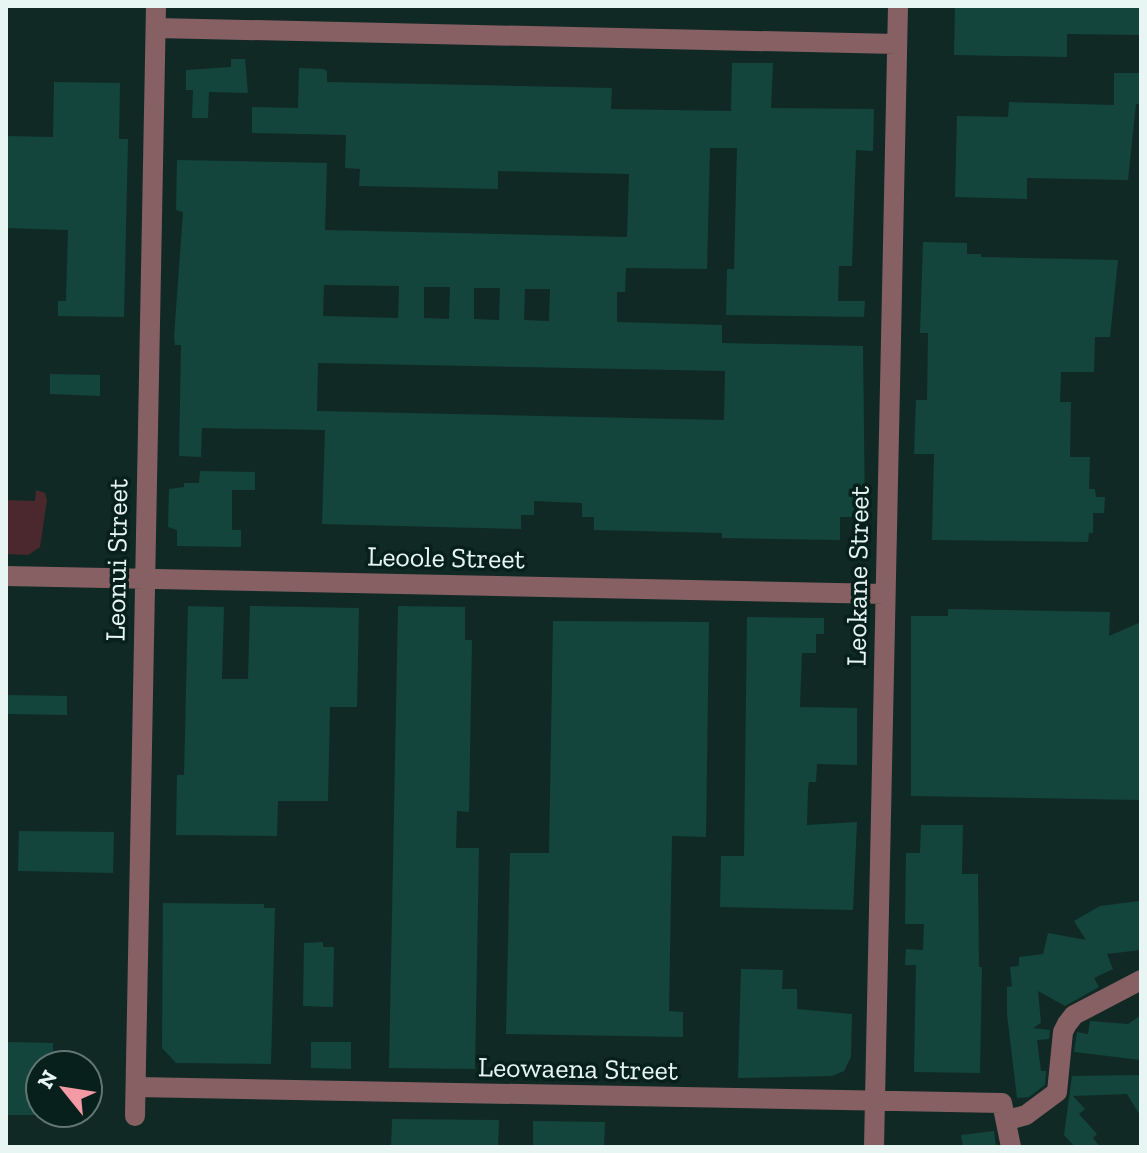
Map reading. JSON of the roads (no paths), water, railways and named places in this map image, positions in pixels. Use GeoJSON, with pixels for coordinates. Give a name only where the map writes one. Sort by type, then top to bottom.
{"type":"FeatureCollection","features":[{"type":"Feature","properties":{"kind":"street","name":"Leonui Street"},"geometry":{"type":"LineString","coordinates":[[135,1116],[156,6]]}},
{"type":"Feature","properties":{"kind":"street","name":"Leokane Street"},"geometry":{"type":"LineString","coordinates":[[874,1147],[898,6]]}},
{"type":"Feature","properties":{"kind":"street"},"geometry":{"type":"LineString","coordinates":[[156,28],[897,44]]}},
{"type":"Feature","properties":{"kind":"street","name":"Leoole Street"},"geometry":{"type":"LineString","coordinates":[[6,576],[885,594]]}},
{"type":"Feature","properties":{"kind":"street"},"geometry":{"type":"LineString","coordinates":[[1011,1147],[1008,1120],[1026,1115],[1057,1092],[1063,1032],[1074,1015],[1141,980]]}},
{"type":"Feature","properties":{"kind":"street","name":"Leowaena Street"},"geometry":{"type":"LineString","coordinates":[[136,1087],[1002,1103],[1008,1120]]}}]}
